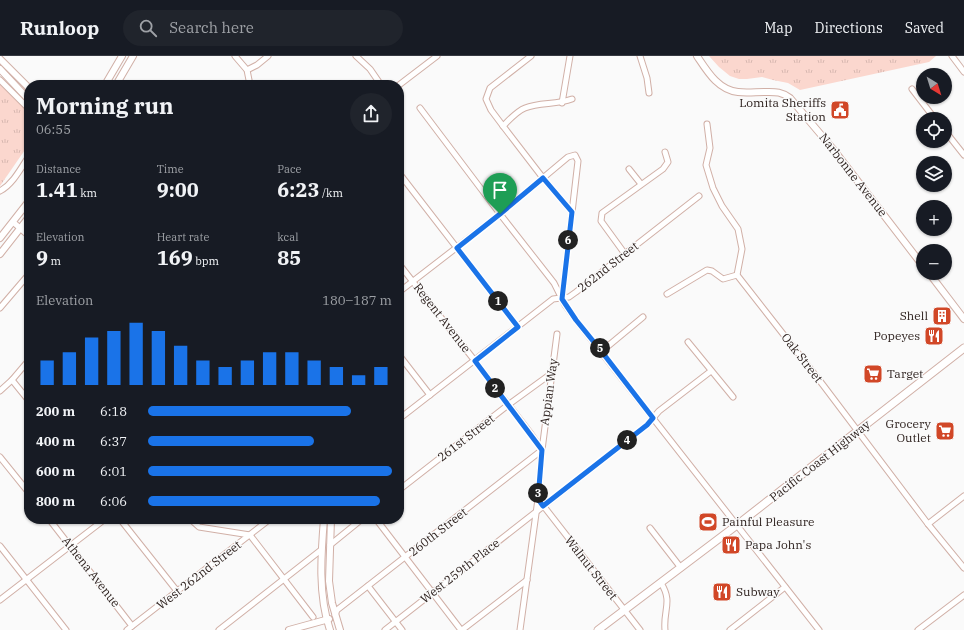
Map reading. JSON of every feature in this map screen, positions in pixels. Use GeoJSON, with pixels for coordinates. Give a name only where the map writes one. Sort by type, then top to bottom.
{"type":"FeatureCollection","features":[{"type":"Feature","properties":{"kind":"highway","name":"Pacific Coast Highway"},"geometry":{"type":"LineString","coordinates":[[598,630],[737,525],[964,348]]}},
{"type":"Feature","properties":{"kind":"main road"},"geometry":{"type":"LineString","coordinates":[[108,80],[122,56]]}},
{"type":"Feature","properties":{"kind":"main road"},"geometry":{"type":"LineString","coordinates":[[119,80],[133,56]]}},
{"type":"Feature","properties":{"kind":"main road","name":"Narbonne Avenue"},"geometry":{"type":"LineString","coordinates":[[697,56],[710,76],[722,86],[738,92],[784,93],[790,98],[833,150],[916,257]]}},
{"type":"Feature","properties":{"kind":"main road"},"geometry":{"type":"LineString","coordinates":[[0,59],[24,83]]}},
{"type":"Feature","properties":{"kind":"main road"},"geometry":{"type":"LineString","coordinates":[[0,70],[24,95]]}},
{"type":"Feature","properties":{"kind":"main road"},"geometry":{"type":"LineString","coordinates":[[0,238],[24,207]]}},
{"type":"Feature","properties":{"kind":"main road"},"geometry":{"type":"LineString","coordinates":[[0,254],[24,223]]}},
{"type":"Feature","properties":{"kind":"main road"},"geometry":{"type":"LineString","coordinates":[[934,280],[964,319]]}},
{"type":"Feature","properties":{"kind":"main road"},"geometry":{"type":"LineString","coordinates":[[324,524],[321,550],[323,593],[326,620],[330,630]]}},
{"type":"Feature","properties":{"kind":"main road"},"geometry":{"type":"LineString","coordinates":[[331,524],[329,581],[335,615],[340,630]]}},
{"type":"Feature","properties":{"kind":"main road"},"geometry":{"type":"LineString","coordinates":[[289,630],[326,620],[335,615]]}},
{"type":"Feature","properties":{"kind":"street"},"geometry":{"type":"LineString","coordinates":[[235,56],[247,70],[249,80]]}},
{"type":"Feature","properties":{"kind":"street"},"geometry":{"type":"LineString","coordinates":[[247,70],[268,56]]}},
{"type":"Feature","properties":{"kind":"street"},"geometry":{"type":"LineString","coordinates":[[356,56],[370,69],[378,80]]}},
{"type":"Feature","properties":{"kind":"street"},"geometry":{"type":"LineString","coordinates":[[404,82],[437,56]]}},
{"type":"Feature","properties":{"kind":"street"},"geometry":{"type":"LineString","coordinates":[[531,56],[490,88],[486,99],[491,110],[503,126],[543,178],[572,212]]}},
{"type":"Feature","properties":{"kind":"street"},"geometry":{"type":"LineString","coordinates":[[562,103],[570,56]]}},
{"type":"Feature","properties":{"kind":"street"},"geometry":{"type":"LineString","coordinates":[[640,56],[647,78],[649,92]]}},
{"type":"Feature","properties":{"kind":"street"},"geometry":{"type":"LineString","coordinates":[[952,56],[964,72]]}},
{"type":"Feature","properties":{"kind":"street"},"geometry":{"type":"LineString","coordinates":[[0,80],[24,104]]}},
{"type":"Feature","properties":{"kind":"street"},"geometry":{"type":"LineString","coordinates":[[912,89],[930,112]]}},
{"type":"Feature","properties":{"kind":"street"},"geometry":{"type":"LineString","coordinates":[[503,126],[523,108],[562,103],[572,98]]}},
{"type":"Feature","properties":{"kind":"street"},"geometry":{"type":"LineString","coordinates":[[420,108],[554,283],[562,299],[573,315],[818,630]]}},
{"type":"Feature","properties":{"kind":"street"},"geometry":{"type":"LineString","coordinates":[[668,294],[707,270],[712,271],[723,279],[737,275],[742,249],[738,229],[722,206],[713,188],[706,165],[710,148],[707,124]]}},
{"type":"Feature","properties":{"kind":"street"},"geometry":{"type":"LineString","coordinates":[[952,140],[964,156]]}},
{"type":"Feature","properties":{"kind":"street"},"geometry":{"type":"LineString","coordinates":[[625,254],[601,221],[602,213],[666,166],[668,160],[665,152]]}},
{"type":"Feature","properties":{"kind":"street"},"geometry":{"type":"LineString","coordinates":[[404,288],[500,214],[568,157],[575,155],[578,161],[562,299]]}},
{"type":"Feature","properties":{"kind":"street"},"geometry":{"type":"LineString","coordinates":[[0,191],[6,188],[24,163]]}},
{"type":"Feature","properties":{"kind":"street"},"geometry":{"type":"LineString","coordinates":[[629,169],[641,184]]}},
{"type":"Feature","properties":{"kind":"street"},"geometry":{"type":"LineString","coordinates":[[404,179],[518,327]]}},
{"type":"Feature","properties":{"kind":"street","name":"262nd Street"},"geometry":{"type":"LineString","coordinates":[[404,415],[553,299],[569,297],[700,196]]}},
{"type":"Feature","properties":{"kind":"street"},"geometry":{"type":"LineString","coordinates":[[13,222],[24,232]]}},
{"type":"Feature","properties":{"kind":"street","name":"Regent Avenue"},"geometry":{"type":"LineString","coordinates":[[404,270],[542,450]]}},
{"type":"Feature","properties":{"kind":"street","name":"Oak Street"},"geometry":{"type":"LineString","coordinates":[[737,275],[823,385],[928,524],[964,568]]}},
{"type":"Feature","properties":{"kind":"street"},"geometry":{"type":"LineString","coordinates":[[0,308],[24,280]]}},
{"type":"Feature","properties":{"kind":"street"},"geometry":{"type":"LineString","coordinates":[[602,352],[643,317]]}},
{"type":"Feature","properties":{"kind":"street","name":"Appian Way"},"geometry":{"type":"LineString","coordinates":[[520,630],[535,512],[538,499],[542,450],[557,334]]}},
{"type":"Feature","properties":{"kind":"street"},"geometry":{"type":"LineString","coordinates":[[688,342],[734,397]]}},
{"type":"Feature","properties":{"kind":"street"},"geometry":{"type":"LineString","coordinates":[[404,361],[430,395]]}},
{"type":"Feature","properties":{"kind":"street"},"geometry":{"type":"LineString","coordinates":[[0,391],[24,366]]}},
{"type":"Feature","properties":{"kind":"street","name":"West 259th Place"},"geometry":{"type":"LineString","coordinates":[[386,630],[647,425],[659,411],[711,371]]}},
{"type":"Feature","properties":{"kind":"street","name":"261st Street"},"geometry":{"type":"LineString","coordinates":[[404,486],[552,372]]}},
{"type":"Feature","properties":{"kind":"street"},"geometry":{"type":"LineString","coordinates":[[12,380],[24,396]]}},
{"type":"Feature","properties":{"kind":"street","name":"260th Street"},"geometry":{"type":"LineString","coordinates":[[335,615],[337,610],[542,450]]}},
{"type":"Feature","properties":{"kind":"street"},"geometry":{"type":"LineString","coordinates":[[0,457],[24,486]]}},
{"type":"Feature","properties":{"kind":"street"},"geometry":{"type":"LineString","coordinates":[[928,524],[964,496]]}},
{"type":"Feature","properties":{"kind":"street"},"geometry":{"type":"LineString","coordinates":[[538,499],[543,506]]}},
{"type":"Feature","properties":{"kind":"street","name":"Walnut Street"},"geometry":{"type":"LineString","coordinates":[[543,506],[640,630]]}},
{"type":"Feature","properties":{"kind":"street","name":"Athena Avenue"},"geometry":{"type":"LineString","coordinates":[[54,524],[132,626]]}},
{"type":"Feature","properties":{"kind":"street"},"geometry":{"type":"LineString","coordinates":[[0,600],[99,524]]}},
{"type":"Feature","properties":{"kind":"street"},"geometry":{"type":"LineString","coordinates":[[124,524],[177,591]]}},
{"type":"Feature","properties":{"kind":"street"},"geometry":{"type":"LineString","coordinates":[[196,524],[199,527],[250,535],[313,617]]}},
{"type":"Feature","properties":{"kind":"street","name":"West 262nd Street"},"geometry":{"type":"LineString","coordinates":[[127,630],[250,535],[260,524]]}},
{"type":"Feature","properties":{"kind":"street"},"geometry":{"type":"LineString","coordinates":[[330,544],[356,524]]}},
{"type":"Feature","properties":{"kind":"street"},"geometry":{"type":"LineString","coordinates":[[380,524],[461,630],[526,580]]}},
{"type":"Feature","properties":{"kind":"street"},"geometry":{"type":"LineString","coordinates":[[650,528],[680,568]]}},
{"type":"Feature","properties":{"kind":"street"},"geometry":{"type":"LineString","coordinates":[[0,546],[66,630]]}},
{"type":"Feature","properties":{"kind":"street"},"geometry":{"type":"LineString","coordinates":[[219,630],[321,550]]}},
{"type":"Feature","properties":{"kind":"street"},"geometry":{"type":"LineString","coordinates":[[661,583],[668,598],[664,630]]}},
{"type":"Feature","properties":{"kind":"street"},"geometry":{"type":"LineString","coordinates":[[368,586],[402,630]]}},
{"type":"Feature","properties":{"kind":"street"},"geometry":{"type":"LineString","coordinates":[[730,630],[785,587]]}},
{"type":"Feature","properties":{"kind":"street"},"geometry":{"type":"LineString","coordinates":[[918,630],[964,595]]}},
{"type":"Feature","properties":{"kind":"green space"},"geometry":{"type":"Polygon","coordinates":[[[709,56],[936,56],[929,62],[800,90],[788,83],[762,77],[739,79],[730,76],[709,56]]]}},
{"type":"Feature","properties":{"kind":"green space"},"geometry":{"type":"Polygon","coordinates":[[[0,82],[24,105],[24,151],[0,186],[0,82]]]}},
{"type":"Feature","properties":{"kind":"place","name":"Lomita Sheriffs Station"},"geometry":{"type":"Point","coordinates":[840,110]}},
{"type":"Feature","properties":{"kind":"place","name":"Shell"},"geometry":{"type":"Point","coordinates":[942,316]}},
{"type":"Feature","properties":{"kind":"place","name":"Popeyes"},"geometry":{"type":"Point","coordinates":[934,336]}},
{"type":"Feature","properties":{"kind":"place","name":"Target"},"geometry":{"type":"Point","coordinates":[873,374]}},
{"type":"Feature","properties":{"kind":"place","name":"Grocery Outlet"},"geometry":{"type":"Point","coordinates":[945,431]}},
{"type":"Feature","properties":{"kind":"place","name":"Painful Pleasure"},"geometry":{"type":"Point","coordinates":[708,522]}},
{"type":"Feature","properties":{"kind":"place","name":"Papa John's"},"geometry":{"type":"Point","coordinates":[731,545]}},
{"type":"Feature","properties":{"kind":"place","name":"Subway"},"geometry":{"type":"Point","coordinates":[722,592]}},
{"type":"Feature","properties":{"kind":"route"},"geometry":{"type":"LineString","coordinates":[[543,178],[572,212],[562,299],[576,320],[653,418],[647,425],[543,506],[538,499],[542,450],[475,361],[518,327],[457,248],[500,214],[543,178]]}}]}
